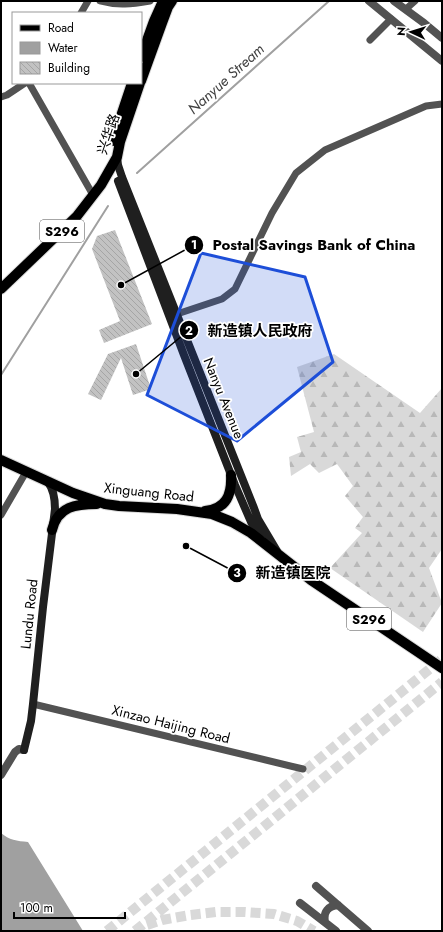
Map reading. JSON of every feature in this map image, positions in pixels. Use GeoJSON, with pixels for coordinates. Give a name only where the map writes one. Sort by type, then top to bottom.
{"type":"FeatureCollection","features":[{"type":"Feature","properties":{"kind":"main road","name":"兴华路"},"geometry":{"type":"LineString","coordinates":[[142,54],[150,31],[164,3]]}},
{"type":"Feature","properties":{"kind":"main road","name":"兴华路"},"geometry":{"type":"LineString","coordinates":[[142,79],[162,23],[164,3]]}},
{"type":"Feature","properties":{"kind":"main road","name":"兴华路"},"geometry":{"type":"LineString","coordinates":[[115,161],[114,146],[118,124],[132,84]]}},
{"type":"Feature","properties":{"kind":"main road","name":"兴华路"},"geometry":{"type":"LineString","coordinates":[[115,161],[140,84]]}},
{"type":"Feature","properties":{"kind":"main road","name":"S296"},"geometry":{"type":"LineString","coordinates":[[1,289],[77,216],[93,195],[115,161]]}},
{"type":"Feature","properties":{"kind":"main road","name":"Nanyu Avenue"},"geometry":{"type":"LineString","coordinates":[[115,161],[118,165],[256,513],[279,556]]}},
{"type":"Feature","properties":{"kind":"main road","name":"Nanyu Avenue"},"geometry":{"type":"LineString","coordinates":[[115,161],[127,207],[231,475],[256,531],[269,548]]}},
{"type":"Feature","properties":{"kind":"main road","name":"Xinguang Road"},"geometry":{"type":"LineString","coordinates":[[1,460],[73,493],[105,504],[115,506],[177,509],[212,514],[242,527],[269,548]]}},
{"type":"Feature","properties":{"kind":"main road"},"geometry":{"type":"LineString","coordinates":[[200,512],[212,511],[222,505],[229,493],[231,475]]}},
{"type":"Feature","properties":{"kind":"main road","name":"Lundu Road"},"geometry":{"type":"LineString","coordinates":[[24,750],[33,704],[42,607],[55,509],[55,499],[48,482]]}},
{"type":"Feature","properties":{"kind":"main road"},"geometry":{"type":"LineString","coordinates":[[52,530],[57,517],[69,507],[80,504],[105,504]]}},
{"type":"Feature","properties":{"kind":"main road","name":"S296"},"geometry":{"type":"LineString","coordinates":[[269,548],[311,580],[442,668]]}},
{"type":"Feature","properties":{"kind":"street"},"geometry":{"type":"LineString","coordinates":[[82,12],[88,1]]}},
{"type":"Feature","properties":{"kind":"street"},"geometry":{"type":"LineString","coordinates":[[100,1],[112,4],[133,4],[150,1]]}},
{"type":"Feature","properties":{"kind":"street"},"geometry":{"type":"LineString","coordinates":[[369,1],[442,61]]}},
{"type":"Feature","properties":{"kind":"street"},"geometry":{"type":"LineString","coordinates":[[394,1],[442,38]]}},
{"type":"Feature","properties":{"kind":"street"},"geometry":{"type":"LineString","coordinates":[[406,10],[415,1]]}},
{"type":"Feature","properties":{"kind":"street"},"geometry":{"type":"LineString","coordinates":[[370,40],[391,19]]}},
{"type":"Feature","properties":{"kind":"street"},"geometry":{"type":"LineString","coordinates":[[1,97],[7,95],[24,84]]}},
{"type":"Feature","properties":{"kind":"street"},"geometry":{"type":"LineString","coordinates":[[30,84],[93,195]]}},
{"type":"Feature","properties":{"kind":"street"},"geometry":{"type":"LineString","coordinates":[[177,314],[222,299],[235,289],[272,213],[296,173],[325,150],[426,106],[442,104]]}},
{"type":"Feature","properties":{"kind":"street"},"geometry":{"type":"LineString","coordinates":[[1,515],[26,472]]}},
{"type":"Feature","properties":{"kind":"street","name":"Xinzao Haijing Road"},"geometry":{"type":"LineString","coordinates":[[33,704],[303,769]]}},
{"type":"Feature","properties":{"kind":"street"},"geometry":{"type":"LineString","coordinates":[[1,776],[15,752],[24,750]]}},
{"type":"Feature","properties":{"kind":"street"},"geometry":{"type":"LineString","coordinates":[[316,886],[368,931]]}},
{"type":"Feature","properties":{"kind":"street"},"geometry":{"type":"LineString","coordinates":[[300,903],[336,931]]}},
{"type":"Feature","properties":{"kind":"street"},"geometry":{"type":"LineString","coordinates":[[325,922],[325,914],[327,910],[332,906],[338,905]]}},
{"type":"Feature","properties":{"kind":"highlighted area"},"geometry":{"type":"Polygon","coordinates":[[[201,253],[305,277],[333,362],[237,441],[147,395],[201,253]]]}},
{"type":"Feature","properties":{"kind":"green space"},"geometry":{"type":"Polygon","coordinates":[[[334,354],[420,413],[442,388],[442,549],[429,568],[442,603],[423,632],[330,568],[362,533],[355,528],[363,517],[345,496],[353,486],[337,464],[319,473],[310,464],[291,476],[289,457],[301,452],[297,437],[314,432],[297,367],[334,354]]]}},
{"type":"Feature","properties":{"kind":"water"},"geometry":{"type":"Polygon","coordinates":[[[1,833],[13,840],[28,842],[83,931],[1,931],[1,833]]]}},
{"type":"Feature","properties":{"kind":"building"},"geometry":{"type":"Polygon","coordinates":[[[115,230],[152,324],[104,343],[99,330],[120,321],[92,249],[97,236],[115,230]]]}},
{"type":"Feature","properties":{"kind":"building"},"geometry":{"type":"Polygon","coordinates":[[[136,344],[151,389],[133,395],[121,358],[101,400],[88,394],[108,354],[136,344]]]}},
{"type":"Feature","properties":{"kind":"waterway","name":"Nanyue Stream"},"geometry":{"type":"LineString","coordinates":[[137,173],[329,1]]}},
{"type":"Feature","properties":{"kind":"waterway","name":"Nanyue Stream"},"geometry":{"type":"LineString","coordinates":[[1,375],[108,206]]}},
{"type":"Feature","properties":{"kind":"tunnel"},"geometry":{"type":"LineString","coordinates":[[107,931],[442,659]]}},
{"type":"Feature","properties":{"kind":"tunnel"},"geometry":{"type":"LineString","coordinates":[[135,931],[442,682]]}},
{"type":"Feature","properties":{"kind":"tunnel"},"geometry":{"type":"LineString","coordinates":[[147,925],[162,920],[190,915],[216,912],[244,912],[274,914],[297,921],[314,931]]}},
{"type":"Feature","properties":{"kind":"place","name":"Postal Savings Bank of China"},"geometry":{"type":"Point","coordinates":[121,285]}},
{"type":"Feature","properties":{"kind":"place","name":"新造镇人民政府"},"geometry":{"type":"Point","coordinates":[136,374]}},
{"type":"Feature","properties":{"kind":"place","name":"新造镇医院"},"geometry":{"type":"Point","coordinates":[186,546]}}]}
